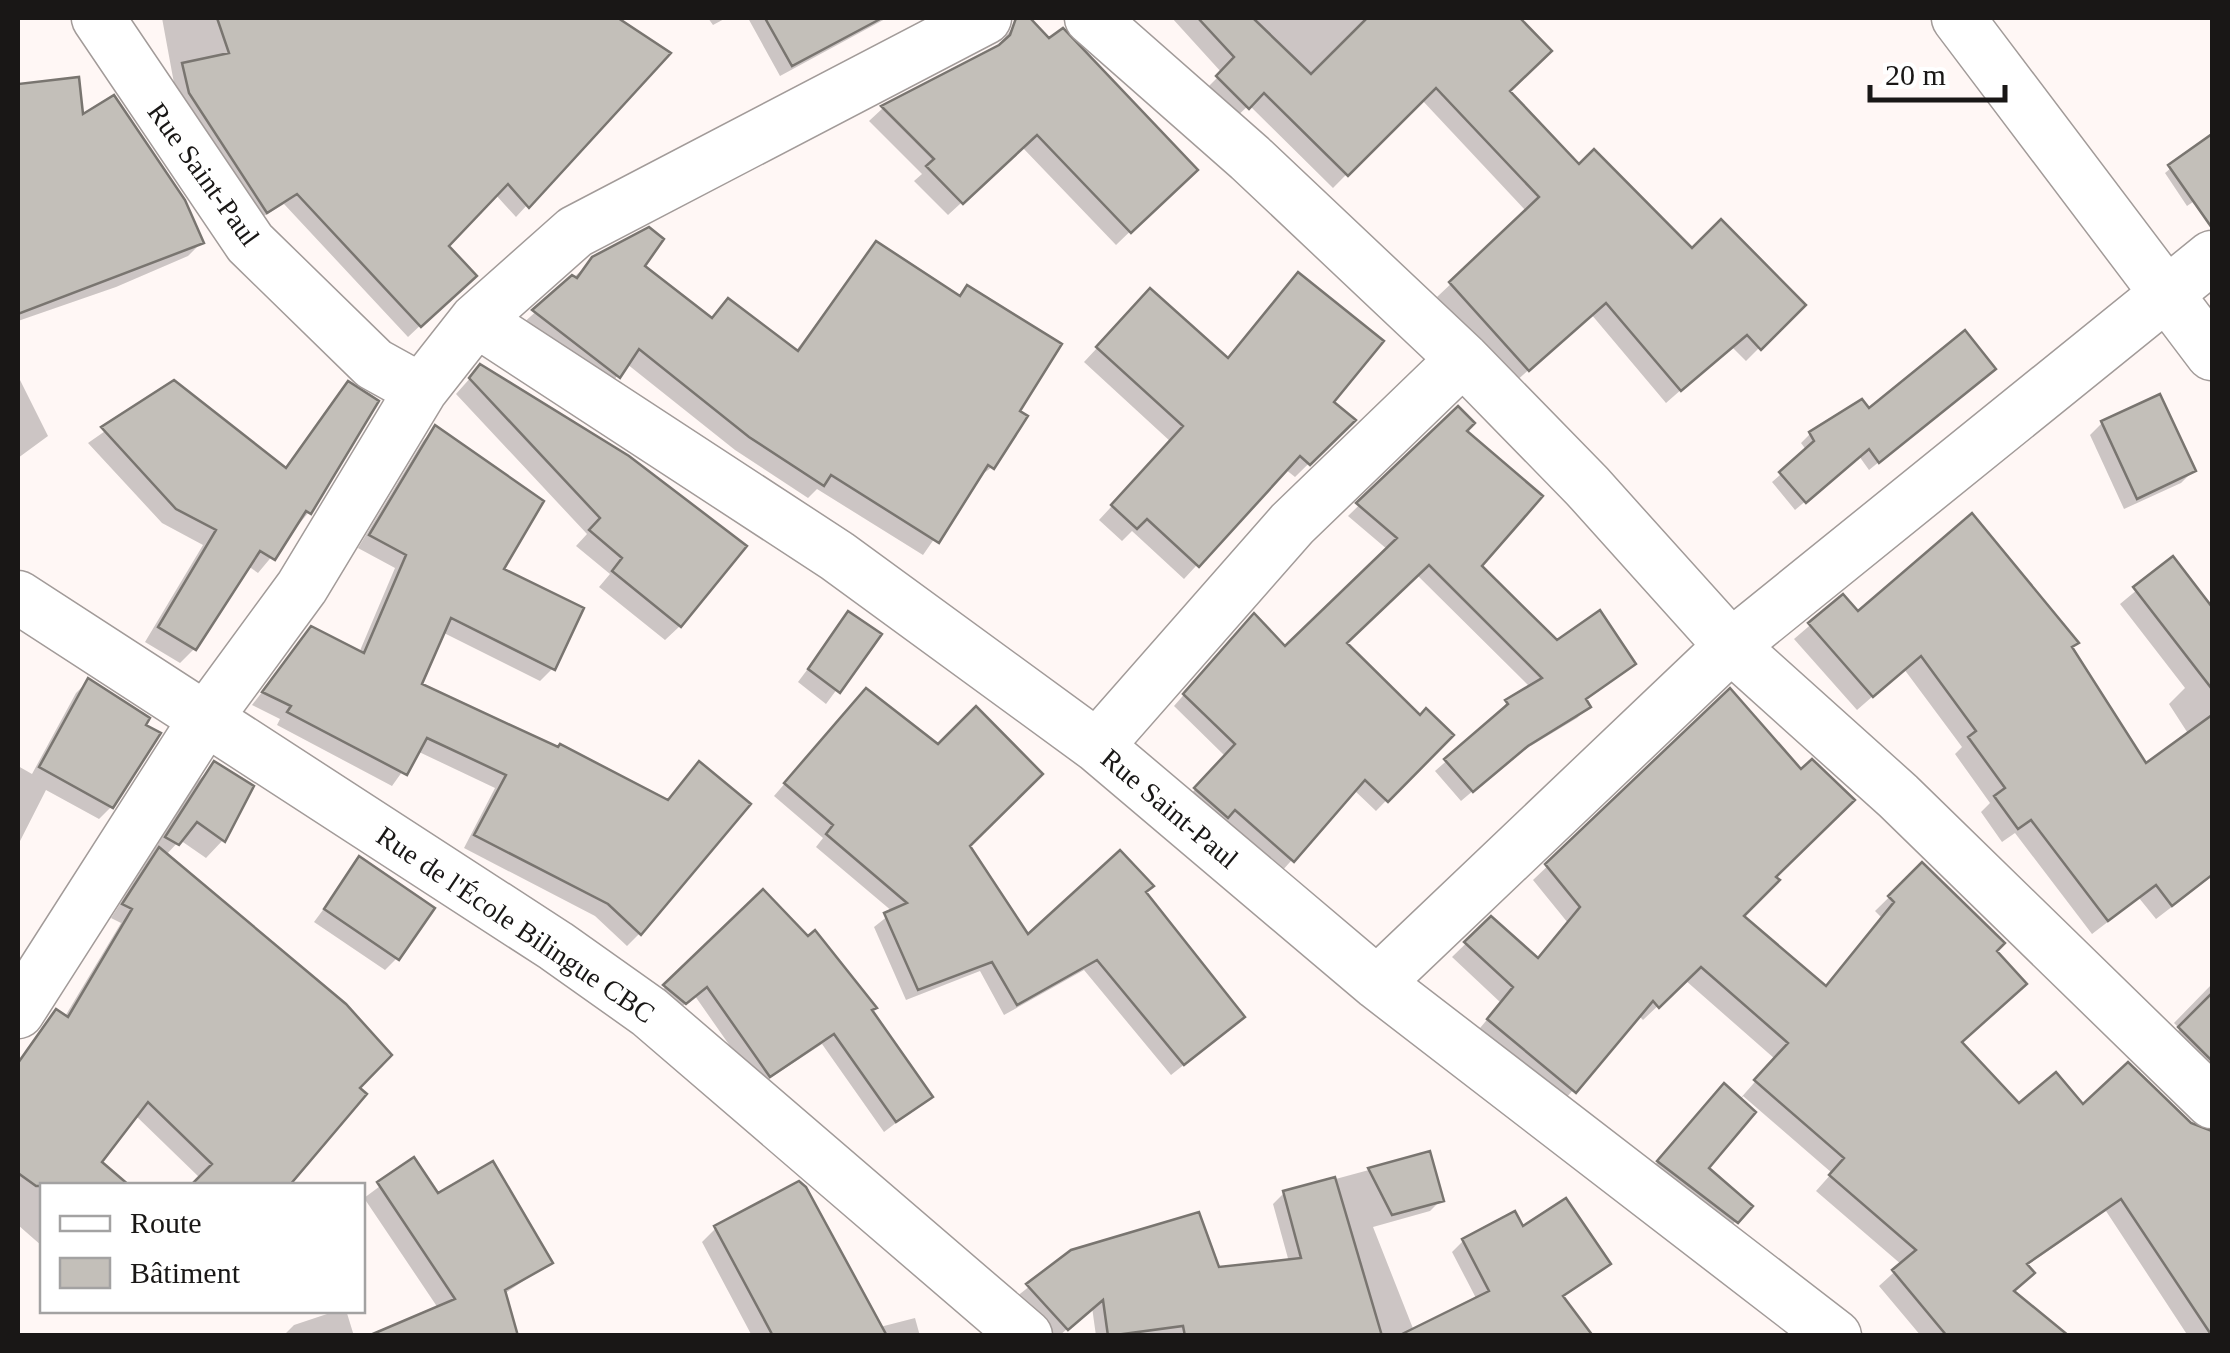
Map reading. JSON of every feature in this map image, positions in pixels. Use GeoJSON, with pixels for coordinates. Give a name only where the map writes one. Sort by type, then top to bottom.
{"type":"FeatureCollection","features":[{"type":"Feature","properties":{"kind":"street","name":"Rue Saint-Paul"},"geometry":{"type":"LineString","coordinates":[[98,18],[250,243],[374,364],[421,390]]}},
{"type":"Feature","properties":{"kind":"street"},"geometry":{"type":"LineString","coordinates":[[18,1012],[206,718],[302,587],[421,390],[476,320],[574,232],[985,18]]}},
{"type":"Feature","properties":{"kind":"street"},"geometry":{"type":"LineString","coordinates":[[1091,18],[1250,158],[1463,359],[1587,486],[1731,646],[1898,796],[2212,1102]]}},
{"type":"Feature","properties":{"kind":"street"},"geometry":{"type":"LineString","coordinates":[[1958,18],[2212,354]]}},
{"type":"Feature","properties":{"kind":"street"},"geometry":{"type":"LineString","coordinates":[[1377,983],[1731,646],[2212,257]]}},
{"type":"Feature","properties":{"kind":"street","name":"Rue Saint-Paul"},"geometry":{"type":"LineString","coordinates":[[476,320],[837,556],[1097,746],[1377,983],[1835,1336]]}},
{"type":"Feature","properties":{"kind":"street"},"geometry":{"type":"LineString","coordinates":[[1097,746],[1292,524],[1463,359]]}},
{"type":"Feature","properties":{"kind":"street","name":"Rue de l'École Bilingue CBC"},"geometry":{"type":"LineString","coordinates":[[18,597],[556,946],[649,1012],[1026,1336]]}},
{"type":"Feature","properties":{"kind":"building"},"geometry":{"type":"Polygon","coordinates":[[[217,18],[618,18],[671,53],[529,208],[508,184],[449,246],[477,276],[421,327],[297,194],[267,213],[189,93],[182,63],[229,53],[217,18]]]}},
{"type":"Feature","properties":{"kind":"building"},"geometry":{"type":"Polygon","coordinates":[[[765,18],[882,18],[792,66],[765,18]]]}},
{"type":"Feature","properties":{"kind":"building"},"geometry":{"type":"Polygon","coordinates":[[[1016,18],[1030,18],[1049,38],[1063,28],[1198,170],[1131,233],[1037,135],[963,204],[926,166],[934,159],[881,106],[999,45],[1010,35],[1016,18]]]}},
{"type":"Feature","properties":{"kind":"building"},"geometry":{"type":"Polygon","coordinates":[[[1198,18],[1253,18],[1311,74],[1367,18],[1520,18],[1552,51],[1510,91],[1579,164],[1594,149],[1692,248],[1721,219],[1806,305],[1761,350],[1747,335],[1681,391],[1606,303],[1529,371],[1449,282],[1539,197],[1436,88],[1348,176],[1264,93],[1249,109],[1216,76],[1234,57],[1198,18]]]}},
{"type":"Feature","properties":{"kind":"building"},"geometry":{"type":"Polygon","coordinates":[[[79,77],[83,114],[114,95],[185,200],[204,243],[18,314],[18,84],[79,77]]]}},
{"type":"Feature","properties":{"kind":"building"},"geometry":{"type":"Polygon","coordinates":[[[2212,134],[2212,228],[2168,165],[2212,134]]]}},
{"type":"Feature","properties":{"kind":"building"},"geometry":{"type":"Polygon","coordinates":[[[649,227],[664,239],[645,266],[712,318],[728,298],[798,351],[876,241],[960,296],[967,285],[1062,344],[1020,411],[1028,416],[994,469],[988,465],[939,543],[831,475],[824,486],[749,437],[639,349],[620,378],[532,310],[572,275],[577,278],[592,257],[649,227]]]}},
{"type":"Feature","properties":{"kind":"building"},"geometry":{"type":"Polygon","coordinates":[[[1298,272],[1384,341],[1334,402],[1356,420],[1310,465],[1300,456],[1199,567],[1147,519],[1137,529],[1111,505],[1183,426],[1096,347],[1150,288],[1228,358],[1298,272]]]}},
{"type":"Feature","properties":{"kind":"building"},"geometry":{"type":"Polygon","coordinates":[[[1965,330],[1996,369],[1879,463],[1869,449],[1806,503],[1779,472],[1814,441],[1809,432],[1862,399],[1869,408],[1965,330]]]}},
{"type":"Feature","properties":{"kind":"building"},"geometry":{"type":"Polygon","coordinates":[[[480,364],[629,456],[747,546],[681,627],[612,571],[622,558],[589,530],[600,518],[469,378],[480,364]]]}},
{"type":"Feature","properties":{"kind":"building"},"geometry":{"type":"Polygon","coordinates":[[[174,380],[286,468],[348,381],[379,401],[311,514],[306,511],[275,560],[260,551],[196,650],[158,627],[216,530],[176,509],[101,427],[174,380]]]}},
{"type":"Feature","properties":{"kind":"building"},"geometry":{"type":"Polygon","coordinates":[[[2160,394],[2196,471],[2137,499],[2101,421],[2160,394]]]}},
{"type":"Feature","properties":{"kind":"building"},"geometry":{"type":"Polygon","coordinates":[[[1458,406],[1475,423],[1467,431],[1543,496],[1482,566],[1557,640],[1600,610],[1636,664],[1586,699],[1591,707],[1528,746],[1473,792],[1444,759],[1508,704],[1505,700],[1542,678],[1429,565],[1347,643],[1420,715],[1426,708],[1454,735],[1388,802],[1365,780],[1294,862],[1235,810],[1228,818],[1194,788],[1235,744],[1183,694],[1254,613],[1285,646],[1397,538],[1356,503],[1458,406]]]}},
{"type":"Feature","properties":{"kind":"building"},"geometry":{"type":"Polygon","coordinates":[[[435,425],[544,501],[504,569],[584,608],[555,670],[451,618],[422,684],[558,747],[560,744],[668,800],[699,761],[751,804],[641,935],[608,904],[474,835],[506,775],[427,738],[407,775],[287,712],[291,706],[262,692],[311,626],[364,653],[406,555],[369,535],[435,425]]]}},
{"type":"Feature","properties":{"kind":"building"},"geometry":{"type":"Polygon","coordinates":[[[1972,513],[2079,643],[2072,647],[2146,763],[2212,715],[2212,875],[2172,906],[2156,885],[2108,921],[2031,820],[2018,829],[1994,796],[2005,788],[1968,737],[1976,731],[1921,656],[1873,697],[1808,623],[1843,594],[1858,611],[1972,513]]]}},
{"type":"Feature","properties":{"kind":"building"},"geometry":{"type":"Polygon","coordinates":[[[2173,556],[2212,607],[2212,689],[2133,587],[2173,556]]]}},
{"type":"Feature","properties":{"kind":"building"},"geometry":{"type":"Polygon","coordinates":[[[848,611],[882,634],[840,693],[808,669],[848,611]]]}},
{"type":"Feature","properties":{"kind":"building"},"geometry":{"type":"Polygon","coordinates":[[[88,678],[150,718],[146,725],[161,733],[113,808],[39,767],[88,678]]]}},
{"type":"Feature","properties":{"kind":"building"},"geometry":{"type":"Polygon","coordinates":[[[866,688],[938,744],[976,706],[1043,774],[970,846],[1028,934],[1120,850],[1154,886],[1146,892],[1245,1017],[1184,1065],[1097,960],[1017,1005],[992,962],[918,990],[884,913],[907,903],[826,834],[833,825],[784,783],[866,688]]]}},
{"type":"Feature","properties":{"kind":"building"},"geometry":{"type":"Polygon","coordinates":[[[1730,688],[1801,769],[1812,759],[1855,800],[1776,877],[1780,880],[1744,916],[1826,986],[1894,902],[1888,896],[1922,862],[2005,943],[1997,951],[2027,984],[1962,1042],[2019,1103],[2056,1072],[2083,1104],[2128,1062],[2191,1123],[2212,1131],[2212,1336],[2121,1199],[2027,1264],[2035,1273],[2014,1291],[2069,1336],[1947,1336],[1892,1270],[1916,1250],[1829,1175],[1844,1158],[1754,1080],[1788,1043],[1701,967],[1659,1008],[1653,1001],[1576,1093],[1487,1019],[1513,987],[1464,942],[1491,916],[1538,958],[1580,907],[1545,864],[1730,688]]]}},
{"type":"Feature","properties":{"kind":"building"},"geometry":{"type":"Polygon","coordinates":[[[214,761],[254,786],[225,842],[197,822],[179,845],[165,837],[214,761]]]}},
{"type":"Feature","properties":{"kind":"building"},"geometry":{"type":"Polygon","coordinates":[[[159,847],[346,1004],[392,1055],[360,1088],[367,1094],[292,1183],[193,1183],[212,1164],[148,1102],[102,1162],[126,1183],[36,1186],[18,1173],[18,1063],[56,1009],[68,1017],[132,909],[122,904],[159,847]]]}},
{"type":"Feature","properties":{"kind":"building"},"geometry":{"type":"Polygon","coordinates":[[[359,856],[435,908],[399,960],[324,909],[359,856]]]}},
{"type":"Feature","properties":{"kind":"building"},"geometry":{"type":"Polygon","coordinates":[[[763,889],[808,936],[815,930],[877,1008],[872,1010],[933,1097],[896,1122],[834,1034],[770,1077],[707,987],[686,1004],[663,985],[763,889]]]}},
{"type":"Feature","properties":{"kind":"building"},"geometry":{"type":"Polygon","coordinates":[[[2212,993],[2212,1061],[2178,1027],[2212,993]]]}},
{"type":"Feature","properties":{"kind":"building"},"geometry":{"type":"Polygon","coordinates":[[[1724,1083],[1756,1112],[1709,1168],[1753,1206],[1738,1223],[1657,1161],[1724,1083]]]}},
{"type":"Feature","properties":{"kind":"building"},"geometry":{"type":"Polygon","coordinates":[[[1430,1151],[1444,1201],[1392,1215],[1368,1168],[1430,1151]]]}},
{"type":"Feature","properties":{"kind":"building"},"geometry":{"type":"Polygon","coordinates":[[[414,1157],[438,1193],[493,1161],[553,1263],[505,1290],[518,1336],[368,1336],[455,1299],[377,1182],[414,1157]]]}},
{"type":"Feature","properties":{"kind":"building"},"geometry":{"type":"Polygon","coordinates":[[[1335,1177],[1382,1336],[1185,1336],[1183,1326],[1108,1336],[1103,1300],[1068,1330],[1026,1284],[1071,1250],[1199,1212],[1219,1267],[1301,1258],[1283,1191],[1335,1177]]]}},
{"type":"Feature","properties":{"kind":"building"},"geometry":{"type":"Polygon","coordinates":[[[799,1181],[806,1187],[887,1336],[773,1336],[714,1226],[799,1181]]]}},
{"type":"Feature","properties":{"kind":"building"},"geometry":{"type":"Polygon","coordinates":[[[1566,1198],[1611,1264],[1563,1296],[1593,1336],[1398,1336],[1489,1291],[1462,1239],[1515,1211],[1523,1226],[1566,1198]]]}}]}
